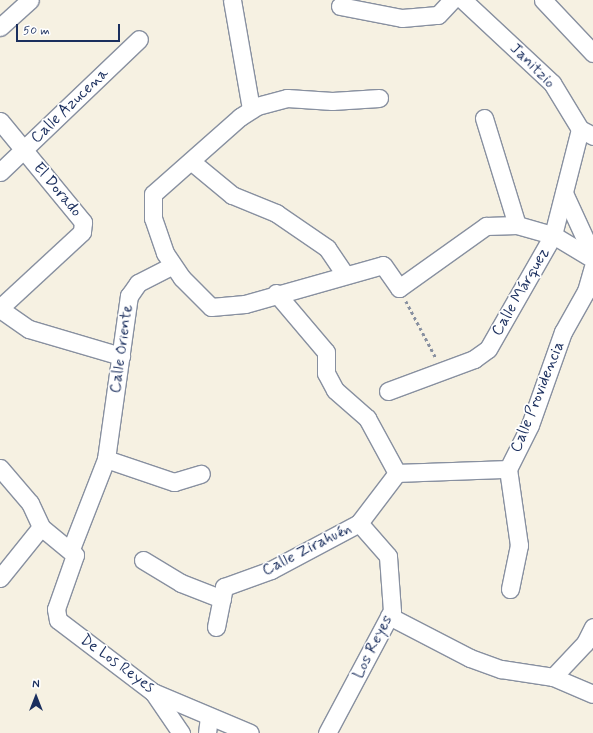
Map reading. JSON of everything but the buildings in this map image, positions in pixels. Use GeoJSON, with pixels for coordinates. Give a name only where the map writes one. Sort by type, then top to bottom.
{"type":"FeatureCollection","features":[{"type":"Feature","properties":{"kind":"street"},"geometry":{"type":"LineString","coordinates":[[0,27],[30,0]]}},
{"type":"Feature","properties":{"kind":"street"},"geometry":{"type":"LineString","coordinates":[[232,0],[251,109]]}},
{"type":"Feature","properties":{"kind":"street"},"geometry":{"type":"LineString","coordinates":[[340,6],[402,18],[438,14],[452,0]]}},
{"type":"Feature","properties":{"kind":"street","name":"Janitzio"},"geometry":{"type":"LineString","coordinates":[[463,0],[552,83],[587,133]]}},
{"type":"Feature","properties":{"kind":"street"},"geometry":{"type":"LineString","coordinates":[[543,0],[593,53]]}},
{"type":"Feature","properties":{"kind":"street","name":"Calle Azucena"},"geometry":{"type":"LineString","coordinates":[[0,172],[24,151],[139,39]]}},
{"type":"Feature","properties":{"kind":"street"},"geometry":{"type":"LineString","coordinates":[[379,98],[332,102],[287,98],[251,109],[192,162],[153,194],[153,218],[173,265],[211,307],[245,304],[276,293],[383,265],[399,288],[486,226],[517,225],[553,235],[593,259]]}},
{"type":"Feature","properties":{"kind":"street"},"geometry":{"type":"LineString","coordinates":[[484,118],[517,225]]}},
{"type":"Feature","properties":{"kind":"street","name":"El Dorado"},"geometry":{"type":"LineString","coordinates":[[0,121],[83,222],[82,232],[0,308]]}},
{"type":"Feature","properties":{"kind":"street","name":"Calle Márquez"},"geometry":{"type":"LineString","coordinates":[[388,391],[474,360],[488,349],[553,235],[564,194],[587,133]]}},
{"type":"Feature","properties":{"kind":"street"},"geometry":{"type":"LineString","coordinates":[[192,162],[232,195],[276,213],[327,248],[344,274]]}},
{"type":"Feature","properties":{"kind":"street"},"geometry":{"type":"LineString","coordinates":[[564,194],[593,256]]}},
{"type":"Feature","properties":{"kind":"street","name":"Calle Oriente"},"geometry":{"type":"LineString","coordinates":[[70,549],[106,459],[129,296],[138,283],[173,265]]}},
{"type":"Feature","properties":{"kind":"street","name":"Calle Providencia"},"geometry":{"type":"LineString","coordinates":[[396,473],[508,469],[530,425],[563,332],[586,291],[593,267]]}},
{"type":"Feature","properties":{"kind":"street"},"geometry":{"type":"LineString","coordinates":[[276,293],[326,352],[326,373],[335,390],[367,418],[396,473]]}},
{"type":"Feature","properties":{"kind":"street"},"geometry":{"type":"LineString","coordinates":[[0,308],[29,329],[121,356]]}},
{"type":"Feature","properties":{"kind":"street"},"geometry":{"type":"LineString","coordinates":[[106,459],[174,482],[201,474]]}},
{"type":"Feature","properties":{"kind":"street"},"geometry":{"type":"LineString","coordinates":[[0,468],[30,503],[41,527],[70,549]]}},
{"type":"Feature","properties":{"kind":"street"},"geometry":{"type":"LineString","coordinates":[[508,469],[520,545],[510,589]]}},
{"type":"Feature","properties":{"kind":"street","name":"Calle Zirahuén"},"geometry":{"type":"LineString","coordinates":[[216,627],[224,588],[271,570],[359,523],[396,473]]}},
{"type":"Feature","properties":{"kind":"street","name":"Los Reyes"},"geometry":{"type":"LineString","coordinates":[[333,731],[389,616],[388,556],[359,523]]}},
{"type":"Feature","properties":{"kind":"street"},"geometry":{"type":"LineString","coordinates":[[0,578],[41,527]]}},
{"type":"Feature","properties":{"kind":"street","name":"De Los Reyes"},"geometry":{"type":"LineString","coordinates":[[70,549],[76,558],[56,609],[58,620],[153,692],[208,725],[250,733]]}},
{"type":"Feature","properties":{"kind":"street"},"geometry":{"type":"LineString","coordinates":[[143,560],[182,583],[222,599]]}},
{"type":"Feature","properties":{"kind":"street"},"geometry":{"type":"LineString","coordinates":[[389,616],[470,658],[501,669],[553,677],[593,694]]}},
{"type":"Feature","properties":{"kind":"street"},"geometry":{"type":"LineString","coordinates":[[553,677],[585,643],[593,627]]}},
{"type":"Feature","properties":{"kind":"street"},"geometry":{"type":"LineString","coordinates":[[153,692],[181,733]]}},
{"type":"Feature","properties":{"kind":"path"},"geometry":{"type":"LineString","coordinates":[[399,288],[443,370]]}}]}
